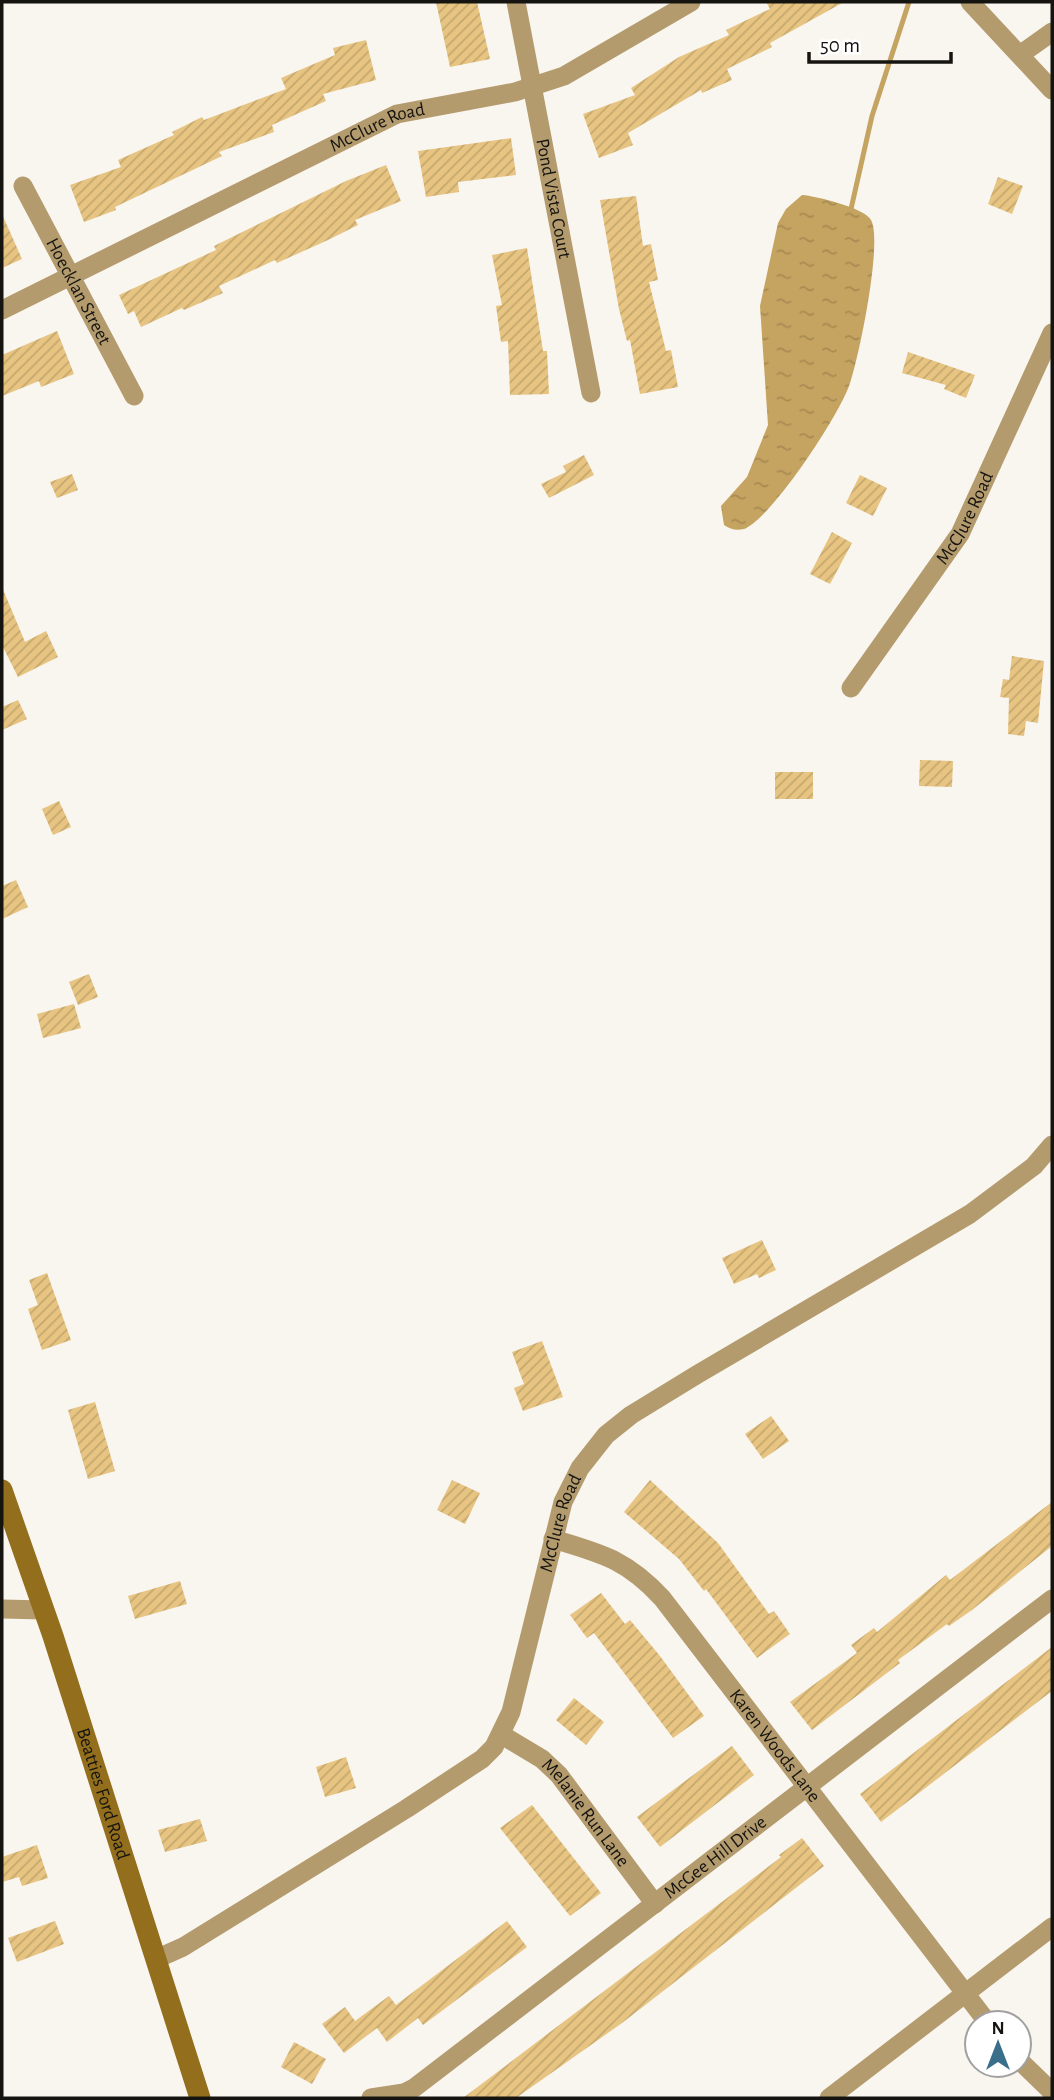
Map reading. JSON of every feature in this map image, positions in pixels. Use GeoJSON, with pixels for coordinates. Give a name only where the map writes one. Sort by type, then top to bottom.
{"type":"FeatureCollection","features":[{"type":"Feature","properties":{"kind":"main road","name":"Beatties Ford Road"},"geometry":{"type":"LineString","coordinates":[[2,1490],[44,1609],[200,2098]]}},
{"type":"Feature","properties":{"kind":"street","name":"Pond Vista Court"},"geometry":{"type":"LineString","coordinates":[[516,2],[591,393]]}},
{"type":"Feature","properties":{"kind":"street","name":"McClure Road"},"geometry":{"type":"LineString","coordinates":[[2,310],[397,114],[531,88],[564,76],[691,2]]}},
{"type":"Feature","properties":{"kind":"street"},"geometry":{"type":"LineString","coordinates":[[970,2],[1052,90]]}},
{"type":"Feature","properties":{"kind":"street"},"geometry":{"type":"LineString","coordinates":[[1021,54],[1052,32]]}},
{"type":"Feature","properties":{"kind":"street","name":"Hoecklan Street"},"geometry":{"type":"LineString","coordinates":[[23,186],[134,396]]}},
{"type":"Feature","properties":{"kind":"street","name":"McClure Road"},"geometry":{"type":"LineString","coordinates":[[851,688],[960,534],[1052,332]]}},
{"type":"Feature","properties":{"kind":"street","name":"McClure Road"},"geometry":{"type":"LineString","coordinates":[[156,1959],[183,1947],[482,1759],[502,1735],[511,1712],[564,1502],[580,1468],[606,1435],[631,1415],[970,1214],[1034,1166],[1052,1145]]}},
{"type":"Feature","properties":{"kind":"street","name":"Karen Woods Lane"},"geometry":{"type":"LineString","coordinates":[[553,1539],[603,1554],[629,1567],[644,1579],[977,2009]]}},
{"type":"Feature","properties":{"kind":"street","name":"McGee Hill Drive"},"geometry":{"type":"LineString","coordinates":[[371,2098],[404,2093],[414,2088],[1052,1600]]}},
{"type":"Feature","properties":{"kind":"street"},"geometry":{"type":"LineString","coordinates":[[2,1609],[44,1609]]}},
{"type":"Feature","properties":{"kind":"street","name":"Melanie Run Lane"},"geometry":{"type":"LineString","coordinates":[[502,1735],[542,1759],[559,1775],[655,1903]]}},
{"type":"Feature","properties":{"kind":"street"},"geometry":{"type":"LineString","coordinates":[[829,2098],[1052,1927]]}},
{"type":"Feature","properties":{"kind":"street"},"geometry":{"type":"LineString","coordinates":[[1033,2074],[1052,2092]]}},
{"type":"Feature","properties":{"kind":"water"},"geometry":{"type":"Polygon","coordinates":[[[802,195],[850,207],[871,220],[874,251],[864,326],[850,383],[834,417],[771,506],[756,521],[738,530],[724,525],[721,506],[747,477],[768,425],[760,306],[778,223],[786,209],[802,195]]]}},
{"type":"Feature","properties":{"kind":"building"},"geometry":{"type":"Polygon","coordinates":[[[436,2],[477,2],[490,59],[450,67],[436,2]]]}},
{"type":"Feature","properties":{"kind":"building"},"geometry":{"type":"Polygon","coordinates":[[[766,2],[844,2],[770,43],[772,47],[727,69],[732,80],[702,93],[701,90],[628,133],[633,145],[599,158],[583,114],[635,95],[631,88],[679,57],[729,35],[726,30],[770,9],[766,2]]]}},
{"type":"Feature","properties":{"kind":"building"},"geometry":{"type":"Polygon","coordinates":[[[366,40],[376,80],[323,94],[326,101],[272,125],[274,132],[219,152],[222,156],[115,207],[116,210],[84,222],[70,185],[121,167],[118,160],[174,135],[172,132],[202,117],[204,120],[286,89],[281,78],[335,55],[333,48],[366,40]]]}},
{"type":"Feature","properties":{"kind":"building"},"geometry":{"type":"Polygon","coordinates":[[[511,138],[516,175],[458,182],[459,192],[426,197],[418,151],[511,138]]]}},
{"type":"Feature","properties":{"kind":"building"},"geometry":{"type":"Polygon","coordinates":[[[386,165],[401,201],[355,220],[358,225],[328,240],[277,263],[275,260],[219,286],[223,293],[184,310],[182,308],[141,327],[134,311],[128,314],[119,295],[216,250],[214,246],[346,181],[386,165]]]}},
{"type":"Feature","properties":{"kind":"building"},"geometry":{"type":"Polygon","coordinates":[[[998,177],[1023,186],[1012,214],[988,204],[998,177]]]}},
{"type":"Feature","properties":{"kind":"building"},"geometry":{"type":"Polygon","coordinates":[[[636,196],[643,246],[651,244],[658,280],[649,282],[666,351],[671,350],[678,387],[640,394],[630,340],[627,341],[619,309],[600,200],[636,196]]]}},
{"type":"Feature","properties":{"kind":"building"},"geometry":{"type":"Polygon","coordinates":[[[2,214],[22,259],[2,268],[2,214]]]}},
{"type":"Feature","properties":{"kind":"building"},"geometry":{"type":"Polygon","coordinates":[[[527,248],[543,351],[547,351],[549,394],[510,395],[508,341],[501,342],[496,306],[502,305],[492,255],[527,248]]]}},
{"type":"Feature","properties":{"kind":"building"},"geometry":{"type":"Polygon","coordinates":[[[57,331],[74,374],[41,387],[39,381],[2,396],[2,355],[57,331]]]}},
{"type":"Feature","properties":{"kind":"building"},"geometry":{"type":"Polygon","coordinates":[[[908,352],[975,375],[966,398],[944,389],[946,385],[902,373],[908,352]]]}},
{"type":"Feature","properties":{"kind":"building"},"geometry":{"type":"Polygon","coordinates":[[[584,455],[594,475],[549,498],[541,484],[566,472],[563,466],[584,455]]]}},
{"type":"Feature","properties":{"kind":"building"},"geometry":{"type":"Polygon","coordinates":[[[72,474],[78,490],[57,498],[50,482],[72,474]]]}},
{"type":"Feature","properties":{"kind":"building"},"geometry":{"type":"Polygon","coordinates":[[[860,475],[887,488],[873,516],[846,503],[860,475]]]}},
{"type":"Feature","properties":{"kind":"building"},"geometry":{"type":"Polygon","coordinates":[[[832,532],[852,543],[830,584],[810,574],[832,532]]]}},
{"type":"Feature","properties":{"kind":"building"},"geometry":{"type":"Polygon","coordinates":[[[2,587],[25,642],[46,631],[58,657],[18,677],[2,645],[2,587]]]}},
{"type":"Feature","properties":{"kind":"building"},"geometry":{"type":"Polygon","coordinates":[[[1012,656],[1044,661],[1038,723],[1026,721],[1024,736],[1008,734],[1009,698],[1000,697],[1003,679],[1009,680],[1012,656]]]}},
{"type":"Feature","properties":{"kind":"building"},"geometry":{"type":"Polygon","coordinates":[[[18,700],[27,719],[2,730],[2,707],[18,700]]]}},
{"type":"Feature","properties":{"kind":"building"},"geometry":{"type":"Polygon","coordinates":[[[920,760],[953,761],[952,787],[919,786],[920,760]]]}},
{"type":"Feature","properties":{"kind":"building"},"geometry":{"type":"Polygon","coordinates":[[[775,772],[813,772],[813,799],[775,799],[775,772]]]}},
{"type":"Feature","properties":{"kind":"building"},"geometry":{"type":"Polygon","coordinates":[[[59,801],[71,827],[53,835],[42,809],[59,801]]]}},
{"type":"Feature","properties":{"kind":"building"},"geometry":{"type":"Polygon","coordinates":[[[16,880],[28,907],[2,919],[2,886],[16,880]]]}},
{"type":"Feature","properties":{"kind":"building"},"geometry":{"type":"Polygon","coordinates":[[[89,974],[98,997],[78,1005],[69,982],[89,974]]]}},
{"type":"Feature","properties":{"kind":"building"},"geometry":{"type":"Polygon","coordinates":[[[74,1004],[81,1028],[43,1038],[37,1014],[74,1004]]]}},
{"type":"Feature","properties":{"kind":"building"},"geometry":{"type":"Polygon","coordinates":[[[762,1240],[776,1270],[759,1278],[757,1274],[734,1284],[722,1258],[762,1240]]]}},
{"type":"Feature","properties":{"kind":"building"},"geometry":{"type":"Polygon","coordinates":[[[47,1273],[71,1340],[42,1350],[28,1309],[38,1305],[29,1280],[47,1273]]]}},
{"type":"Feature","properties":{"kind":"building"},"geometry":{"type":"Polygon","coordinates":[[[542,1341],[563,1397],[523,1411],[514,1388],[524,1384],[512,1352],[542,1341]]]}},
{"type":"Feature","properties":{"kind":"building"},"geometry":{"type":"Polygon","coordinates":[[[95,1402],[115,1471],[88,1479],[68,1410],[95,1402]]]}},
{"type":"Feature","properties":{"kind":"building"},"geometry":{"type":"Polygon","coordinates":[[[771,1416],[789,1441],[763,1459],[745,1434],[771,1416]]]}},
{"type":"Feature","properties":{"kind":"building"},"geometry":{"type":"Polygon","coordinates":[[[452,1480],[480,1493],[465,1524],[437,1510],[452,1480]]]}},
{"type":"Feature","properties":{"kind":"building"},"geometry":{"type":"Polygon","coordinates":[[[650,1480],[718,1543],[769,1614],[774,1611],[790,1634],[757,1658],[706,1589],[704,1591],[679,1559],[624,1512],[650,1480]]]}},
{"type":"Feature","properties":{"kind":"building"},"geometry":{"type":"Polygon","coordinates":[[[1052,1502],[1052,1546],[972,1610],[949,1626],[947,1624],[898,1660],[900,1663],[812,1730],[790,1702],[857,1653],[851,1645],[874,1628],[877,1632],[946,1575],[950,1580],[1052,1502]]]}},
{"type":"Feature","properties":{"kind":"building"},"geometry":{"type":"Polygon","coordinates":[[[180,1581],[187,1604],[135,1619],[128,1596],[180,1581]]]}},
{"type":"Feature","properties":{"kind":"building"},"geometry":{"type":"Polygon","coordinates":[[[601,1593],[625,1624],[630,1620],[704,1716],[673,1738],[594,1633],[587,1638],[570,1615],[601,1593]]]}},
{"type":"Feature","properties":{"kind":"building"},"geometry":{"type":"Polygon","coordinates":[[[1052,1647],[1052,1691],[881,1822],[860,1794],[1052,1647]]]}},
{"type":"Feature","properties":{"kind":"building"},"geometry":{"type":"Polygon","coordinates":[[[574,1698],[604,1722],[586,1745],[556,1720],[574,1698]]]}},
{"type":"Feature","properties":{"kind":"building"},"geometry":{"type":"Polygon","coordinates":[[[732,1746],[754,1775],[660,1847],[637,1817],[732,1746]]]}},
{"type":"Feature","properties":{"kind":"building"},"geometry":{"type":"Polygon","coordinates":[[[346,1757],[356,1788],[325,1797],[316,1767],[346,1757]]]}},
{"type":"Feature","properties":{"kind":"building"},"geometry":{"type":"Polygon","coordinates":[[[532,1805],[601,1893],[570,1916],[500,1828],[532,1805]]]}},
{"type":"Feature","properties":{"kind":"building"},"geometry":{"type":"Polygon","coordinates":[[[200,1819],[207,1841],[165,1852],[158,1830],[200,1819]]]}},
{"type":"Feature","properties":{"kind":"building"},"geometry":{"type":"Polygon","coordinates":[[[802,1838],[824,1866],[622,2023],[516,2098],[463,2098],[781,1857],[779,1855],[802,1838]]]}},
{"type":"Feature","properties":{"kind":"building"},"geometry":{"type":"Polygon","coordinates":[[[37,1845],[48,1878],[22,1886],[19,1877],[2,1882],[2,1857],[37,1845]]]}},
{"type":"Feature","properties":{"kind":"building"},"geometry":{"type":"Polygon","coordinates":[[[55,1921],[64,1944],[17,1962],[8,1938],[55,1921]]]}},
{"type":"Feature","properties":{"kind":"building"},"geometry":{"type":"Polygon","coordinates":[[[507,1921],[527,1947],[423,2025],[418,2018],[387,2042],[377,2028],[344,2053],[322,2024],[345,2007],[355,2021],[389,1996],[396,2005],[507,1921]]]}},
{"type":"Feature","properties":{"kind":"building"},"geometry":{"type":"Polygon","coordinates":[[[294,2042],[326,2059],[312,2084],[281,2067],[294,2042]]]}},
{"type":"Feature","properties":{"kind":"waterway"},"geometry":{"type":"LineString","coordinates":[[851,209],[872,116],[909,2]]}}]}
